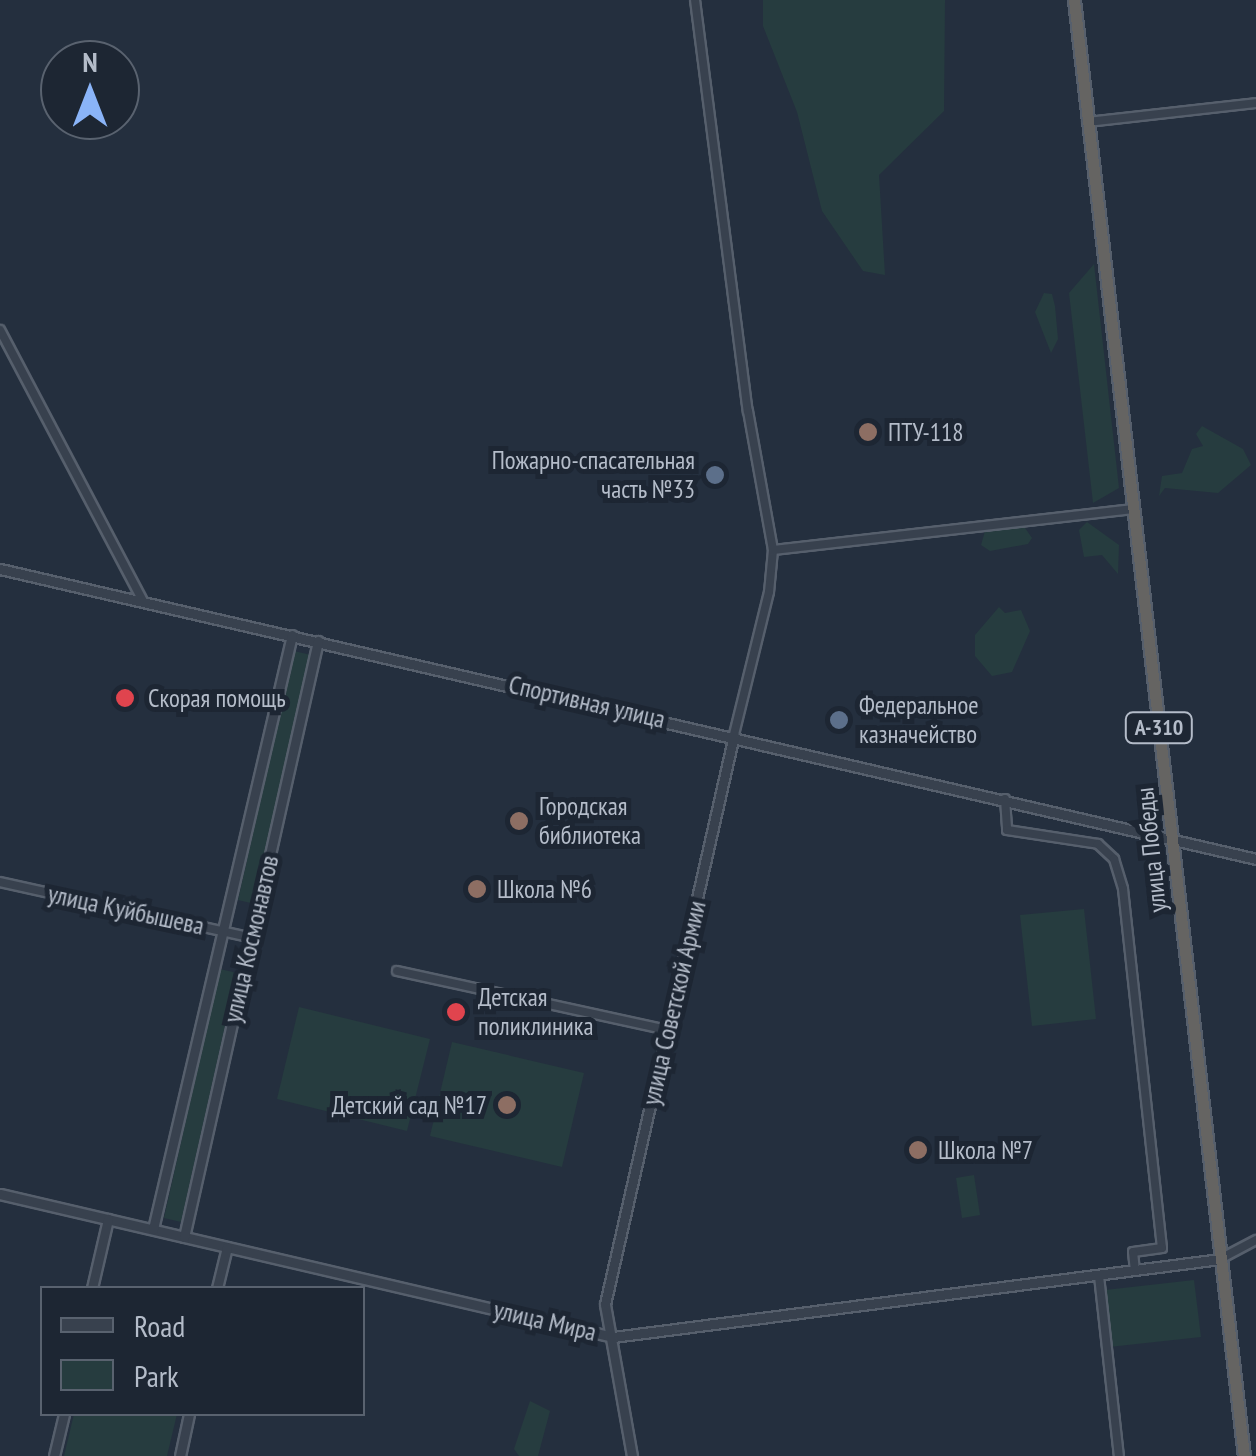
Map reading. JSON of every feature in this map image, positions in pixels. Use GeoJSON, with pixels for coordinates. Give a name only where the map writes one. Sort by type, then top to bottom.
{"type":"FeatureCollection","features":[{"type":"Feature","properties":{"kind":"highway","name":"улица Победы"},"geometry":{"type":"LineString","coordinates":[[1074,0],[1244,1456]]}},
{"type":"Feature","properties":{"kind":"street","name":"улица Советской Армии"},"geometry":{"type":"LineString","coordinates":[[632,1456],[605,1304],[770,592],[773,550],[748,412],[695,0]]}},
{"type":"Feature","properties":{"kind":"street"},"geometry":{"type":"LineString","coordinates":[[1087,122],[1256,103]]}},
{"type":"Feature","properties":{"kind":"street"},"geometry":{"type":"LineString","coordinates":[[0,330],[143,601]]}},
{"type":"Feature","properties":{"kind":"street"},"geometry":{"type":"LineString","coordinates":[[773,550],[1132,509]]}},
{"type":"Feature","properties":{"kind":"street","name":"Спортивная улица"},"geometry":{"type":"LineString","coordinates":[[0,569],[734,735],[1256,859]]}},
{"type":"Feature","properties":{"kind":"street","name":"улица Космонавтов"},"geometry":{"type":"LineString","coordinates":[[153,1230],[292,635]]}},
{"type":"Feature","properties":{"kind":"street","name":"улица Космонавтов"},"geometry":{"type":"LineString","coordinates":[[184,1237],[318,641]]}},
{"type":"Feature","properties":{"kind":"street","name":"улица Победы"},"geometry":{"type":"LineString","coordinates":[[1005,799],[1007,830],[1098,844],[1114,859],[1123,888],[1162,1248],[1133,1252],[1135,1272]]}},
{"type":"Feature","properties":{"kind":"street","name":"улица Куйбышева"},"geometry":{"type":"LineString","coordinates":[[0,882],[252,938]]}},
{"type":"Feature","properties":{"kind":"street"},"geometry":{"type":"LineString","coordinates":[[397,972],[668,1030]]}},
{"type":"Feature","properties":{"kind":"street","name":"улица Мира"},"geometry":{"type":"LineString","coordinates":[[0,1194],[613,1337],[1220,1258]]}},
{"type":"Feature","properties":{"kind":"street"},"geometry":{"type":"LineString","coordinates":[[92,1286],[108,1219]]}},
{"type":"Feature","properties":{"kind":"street"},"geometry":{"type":"LineString","coordinates":[[1220,1258],[1256,1240]]}},
{"type":"Feature","properties":{"kind":"street"},"geometry":{"type":"LineString","coordinates":[[217,1286],[226,1247]]}},
{"type":"Feature","properties":{"kind":"street"},"geometry":{"type":"LineString","coordinates":[[1099,1276],[1119,1456]]}},
{"type":"Feature","properties":{"kind":"street"},"geometry":{"type":"LineString","coordinates":[[54,1456],[64,1416]]}},
{"type":"Feature","properties":{"kind":"street"},"geometry":{"type":"LineString","coordinates":[[180,1456],[190,1416]]}},
{"type":"Feature","properties":{"kind":"green space"},"geometry":{"type":"Polygon","coordinates":[[[763,0],[945,0],[944,111],[879,175],[885,275],[863,271],[822,211],[797,112],[763,26],[763,0]]]}},
{"type":"Feature","properties":{"kind":"green space"},"geometry":{"type":"Polygon","coordinates":[[[1094,264],[1119,488],[1093,503],[1069,293],[1094,264]]]}},
{"type":"Feature","properties":{"kind":"green space"},"geometry":{"type":"Polygon","coordinates":[[[1044,293],[1052,294],[1055,306],[1058,339],[1051,353],[1035,312],[1044,293]]]}},
{"type":"Feature","properties":{"kind":"green space"},"geometry":{"type":"Polygon","coordinates":[[[1202,426],[1243,449],[1251,465],[1218,493],[1165,488],[1159,496],[1162,476],[1182,473],[1192,449],[1203,446],[1196,434],[1202,426]]]}},
{"type":"Feature","properties":{"kind":"green space"},"geometry":{"type":"Polygon","coordinates":[[[1087,522],[1119,545],[1118,574],[1102,555],[1084,557],[1079,530],[1087,522]]]}},
{"type":"Feature","properties":{"kind":"green space"},"geometry":{"type":"Polygon","coordinates":[[[1023,525],[1032,538],[1028,544],[990,551],[981,545],[985,531],[1023,525]]]}},
{"type":"Feature","properties":{"kind":"green space"},"geometry":{"type":"Polygon","coordinates":[[[999,607],[1005,613],[1021,610],[1030,631],[1012,672],[992,676],[975,656],[975,635],[999,607]]]}},
{"type":"Feature","properties":{"kind":"green space"},"geometry":{"type":"Polygon","coordinates":[[[294,651],[311,655],[255,904],[238,900],[294,651]]]}},
{"type":"Feature","properties":{"kind":"green space"},"geometry":{"type":"Polygon","coordinates":[[[1084,909],[1096,1019],[1032,1026],[1020,915],[1084,909]]]}},
{"type":"Feature","properties":{"kind":"green space"},"geometry":{"type":"Polygon","coordinates":[[[220,969],[237,973],[181,1222],[164,1218],[220,969]]]}},
{"type":"Feature","properties":{"kind":"green space"},"geometry":{"type":"Polygon","coordinates":[[[299,1007],[430,1039],[407,1131],[277,1099],[299,1007]]]}},
{"type":"Feature","properties":{"kind":"green space","name":"Детский сад №17"},"geometry":{"type":"Polygon","coordinates":[[[452,1042],[584,1073],[562,1167],[430,1136],[452,1042]]]}},
{"type":"Feature","properties":{"kind":"green space"},"geometry":{"type":"Polygon","coordinates":[[[974,1175],[980,1215],[962,1218],[956,1178],[974,1175]]]}},
{"type":"Feature","properties":{"kind":"green space"},"geometry":{"type":"Polygon","coordinates":[[[1194,1280],[1201,1337],[1109,1347],[1105,1290],[1194,1280]]]}},
{"type":"Feature","properties":{"kind":"green space"},"geometry":{"type":"Polygon","coordinates":[[[530,1401],[550,1411],[538,1456],[519,1456],[514,1449],[530,1401]]]}},
{"type":"Feature","properties":{"kind":"green space"},"geometry":{"type":"Polygon","coordinates":[[[74,1416],[177,1416],[167,1456],[64,1456],[74,1416]]]}},
{"type":"Feature","properties":{"kind":"place","name":"ПТУ-118"},"geometry":{"type":"Point","coordinates":[868,432]}},
{"type":"Feature","properties":{"kind":"place","name":"Пожарно-спасательная часть №33"},"geometry":{"type":"Point","coordinates":[715,475]}},
{"type":"Feature","properties":{"kind":"place","name":"Скорая помощь"},"geometry":{"type":"Point","coordinates":[125,698]}},
{"type":"Feature","properties":{"kind":"place","name":"Федеральное казначейство"},"geometry":{"type":"Point","coordinates":[839,720]}},
{"type":"Feature","properties":{"kind":"place","name":"Городская библиотека"},"geometry":{"type":"Point","coordinates":[519,821]}},
{"type":"Feature","properties":{"kind":"place","name":"Школа №6"},"geometry":{"type":"Point","coordinates":[477,889]}},
{"type":"Feature","properties":{"kind":"place","name":"Детская поликлиника"},"geometry":{"type":"Point","coordinates":[456,1012]}},
{"type":"Feature","properties":{"kind":"place","name":"Детский сад №17"},"geometry":{"type":"Point","coordinates":[507,1105]}},
{"type":"Feature","properties":{"kind":"place","name":"Школа №7"},"geometry":{"type":"Point","coordinates":[918,1150]}}]}
